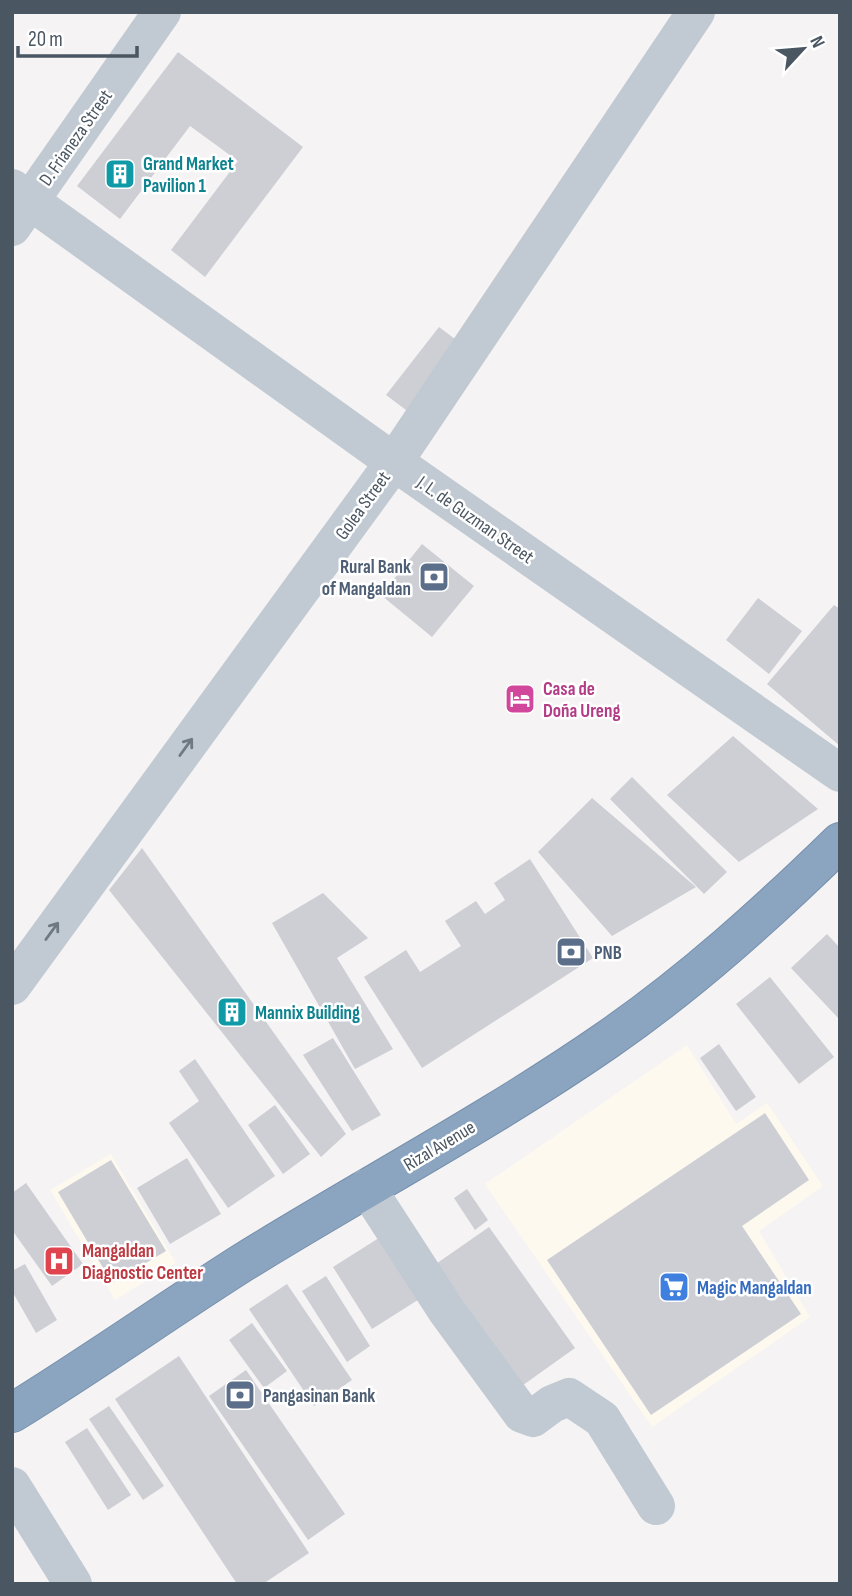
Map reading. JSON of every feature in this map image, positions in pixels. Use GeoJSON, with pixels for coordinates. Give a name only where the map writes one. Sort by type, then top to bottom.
{"type":"FeatureCollection","features":[{"type":"Feature","properties":{"kind":"highway","name":"Rizal Avenue"},"geometry":{"type":"LineString","coordinates":[[12,1413],[242,1264],[537,1086],[637,1018],[754,924],[840,842]]}},
{"type":"Feature","properties":{"kind":"street","name":"D. Frianeza Street"},"geometry":{"type":"LineString","coordinates":[[18,205],[162,12]]}},
{"type":"Feature","properties":{"kind":"street","name":"Golea Street"},"geometry":{"type":"LineString","coordinates":[[12,986],[394,462],[696,12]]}},
{"type":"Feature","properties":{"kind":"street","name":"J. L. de Guzman Street"},"geometry":{"type":"LineString","coordinates":[[18,205],[394,462],[840,773]]}},
{"type":"Feature","properties":{"kind":"street"},"geometry":{"type":"LineString","coordinates":[[366,1188],[446,1310],[522,1414],[533,1418],[552,1404],[569,1397],[602,1419],[656,1506]]}},
{"type":"Feature","properties":{"kind":"street"},"geometry":{"type":"LineString","coordinates":[[12,1486],[74,1584]]}},
{"type":"Feature","properties":{"kind":"shaded area"},"geometry":{"type":"Polygon","coordinates":[[[687,1045],[736,1124],[767,1103],[823,1186],[759,1231],[810,1317],[652,1427],[485,1184],[687,1045]]]}},
{"type":"Feature","properties":{"kind":"shaded area"},"geometry":{"type":"Polygon","coordinates":[[[111,1154],[176,1263],[115,1300],[50,1190],[111,1154]]]}},
{"type":"Feature","properties":{"kind":"building","name":"Grand Market Pavilion 1"},"geometry":{"type":"Polygon","coordinates":[[[178,52],[303,147],[205,277],[171,250],[238,161],[190,126],[120,219],[77,186],[178,52]]]}},
{"type":"Feature","properties":{"kind":"building"},"geometry":{"type":"Polygon","coordinates":[[[439,327],[463,345],[410,413],[386,395],[439,327]]]}},
{"type":"Feature","properties":{"kind":"building"},"geometry":{"type":"Polygon","coordinates":[[[422,544],[474,586],[432,637],[381,595],[422,544]]]}},
{"type":"Feature","properties":{"kind":"building"},"geometry":{"type":"Polygon","coordinates":[[[758,598],[802,631],[769,674],[726,640],[758,598]]]}},
{"type":"Feature","properties":{"kind":"building"},"geometry":{"type":"Polygon","coordinates":[[[834,605],[840,609],[840,746],[767,684],[834,605]]]}},
{"type":"Feature","properties":{"kind":"building"},"geometry":{"type":"Polygon","coordinates":[[[733,736],[818,809],[739,862],[667,795],[733,736]]]}},
{"type":"Feature","properties":{"kind":"building"},"geometry":{"type":"Polygon","coordinates":[[[632,777],[727,872],[704,894],[610,799],[632,777]]]}},
{"type":"Feature","properties":{"kind":"building"},"geometry":{"type":"Polygon","coordinates":[[[592,798],[696,887],[612,936],[538,852],[592,798]]]}},
{"type":"Feature","properties":{"kind":"building","name":"Mannix Building"},"geometry":{"type":"Polygon","coordinates":[[[142,848],[346,1134],[321,1157],[109,890],[142,848]]]}},
{"type":"Feature","properties":{"kind":"building"},"geometry":{"type":"Polygon","coordinates":[[[530,859],[593,958],[422,1068],[364,977],[406,950],[420,972],[461,946],[445,921],[476,901],[485,914],[505,900],[494,883],[530,859]]]}},
{"type":"Feature","properties":{"kind":"building"},"geometry":{"type":"Polygon","coordinates":[[[323,893],[368,938],[337,958],[393,1049],[355,1069],[272,923],[323,893]]]}},
{"type":"Feature","properties":{"kind":"building"},"geometry":{"type":"Polygon","coordinates":[[[827,934],[840,948],[840,1020],[791,968],[827,934]]]}},
{"type":"Feature","properties":{"kind":"building"},"geometry":{"type":"Polygon","coordinates":[[[770,977],[834,1057],[799,1084],[736,1004],[770,977]]]}},
{"type":"Feature","properties":{"kind":"building"},"geometry":{"type":"Polygon","coordinates":[[[333,1038],[381,1115],[352,1131],[303,1055],[333,1038]]]}},
{"type":"Feature","properties":{"kind":"building"},"geometry":{"type":"Polygon","coordinates":[[[719,1044],[756,1097],[736,1111],[700,1058],[719,1044]]]}},
{"type":"Feature","properties":{"kind":"building"},"geometry":{"type":"Polygon","coordinates":[[[195,1059],[275,1176],[228,1208],[169,1123],[199,1101],[179,1071],[195,1059]]]}},
{"type":"Feature","properties":{"kind":"building"},"geometry":{"type":"Polygon","coordinates":[[[275,1105],[310,1154],[283,1174],[248,1125],[275,1105]]]}},
{"type":"Feature","properties":{"kind":"building","name":"Magic Mangaldan"},"geometry":{"type":"Polygon","coordinates":[[[765,1113],[809,1180],[742,1226],[801,1314],[651,1415],[547,1260],[765,1113]]]}},
{"type":"Feature","properties":{"kind":"building"},"geometry":{"type":"Polygon","coordinates":[[[187,1158],[221,1214],[170,1244],[137,1188],[187,1158]]]}},
{"type":"Feature","properties":{"kind":"building"},"geometry":{"type":"Polygon","coordinates":[[[111,1160],[166,1251],[112,1283],[58,1192],[111,1160]]]}},
{"type":"Feature","properties":{"kind":"building"},"geometry":{"type":"Polygon","coordinates":[[[26,1183],[83,1264],[52,1286],[12,1230],[12,1193],[26,1183]]]}},
{"type":"Feature","properties":{"kind":"building"},"geometry":{"type":"Polygon","coordinates":[[[467,1189],[488,1220],[475,1230],[454,1198],[467,1189]]]}},
{"type":"Feature","properties":{"kind":"building"},"geometry":{"type":"Polygon","coordinates":[[[489,1227],[575,1348],[519,1388],[433,1266],[489,1227]]]}},
{"type":"Feature","properties":{"kind":"building"},"geometry":{"type":"Polygon","coordinates":[[[382,1236],[421,1298],[372,1329],[333,1267],[382,1236]]]}},
{"type":"Feature","properties":{"kind":"building"},"geometry":{"type":"Polygon","coordinates":[[[25,1264],[57,1320],[36,1333],[12,1291],[12,1271],[25,1264]]]}},
{"type":"Feature","properties":{"kind":"building"},"geometry":{"type":"Polygon","coordinates":[[[326,1276],[370,1346],[347,1362],[302,1291],[326,1276]]]}},
{"type":"Feature","properties":{"kind":"building"},"geometry":{"type":"Polygon","coordinates":[[[287,1284],[352,1380],[314,1406],[249,1309],[287,1284]]]}},
{"type":"Feature","properties":{"kind":"building"},"geometry":{"type":"Polygon","coordinates":[[[252,1323],[287,1371],[264,1388],[229,1340],[252,1323]]]}},
{"type":"Feature","properties":{"kind":"building"},"geometry":{"type":"Polygon","coordinates":[[[179,1356],[309,1553],[263,1584],[237,1584],[115,1399],[179,1356]]]}},
{"type":"Feature","properties":{"kind":"building"},"geometry":{"type":"Polygon","coordinates":[[[246,1370],[345,1514],[308,1540],[209,1396],[246,1370]]]}},
{"type":"Feature","properties":{"kind":"building"},"geometry":{"type":"Polygon","coordinates":[[[109,1406],[164,1486],[143,1500],[89,1419],[109,1406]]]}},
{"type":"Feature","properties":{"kind":"building"},"geometry":{"type":"Polygon","coordinates":[[[87,1428],[131,1495],[108,1510],[65,1442],[87,1428]]]}},
{"type":"Feature","properties":{"kind":"place","name":"Grand Market Pavilion 1"},"geometry":{"type":"Point","coordinates":[120,174]}},
{"type":"Feature","properties":{"kind":"place","name":"Rural Bank of Mangaldan"},"geometry":{"type":"Point","coordinates":[434,577]}},
{"type":"Feature","properties":{"kind":"place","name":"Casa de Doña Ureng"},"geometry":{"type":"Point","coordinates":[520,699]}},
{"type":"Feature","properties":{"kind":"place","name":"PNB"},"geometry":{"type":"Point","coordinates":[571,952]}},
{"type":"Feature","properties":{"kind":"place","name":"Mannix Building"},"geometry":{"type":"Point","coordinates":[232,1012]}},
{"type":"Feature","properties":{"kind":"place","name":"Mangaldan Diagnostic Center"},"geometry":{"type":"Point","coordinates":[59,1261]}},
{"type":"Feature","properties":{"kind":"place","name":"Magic Mangaldan"},"geometry":{"type":"Point","coordinates":[674,1287]}},
{"type":"Feature","properties":{"kind":"place","name":"Pangasinan Bank"},"geometry":{"type":"Point","coordinates":[240,1395]}}]}
